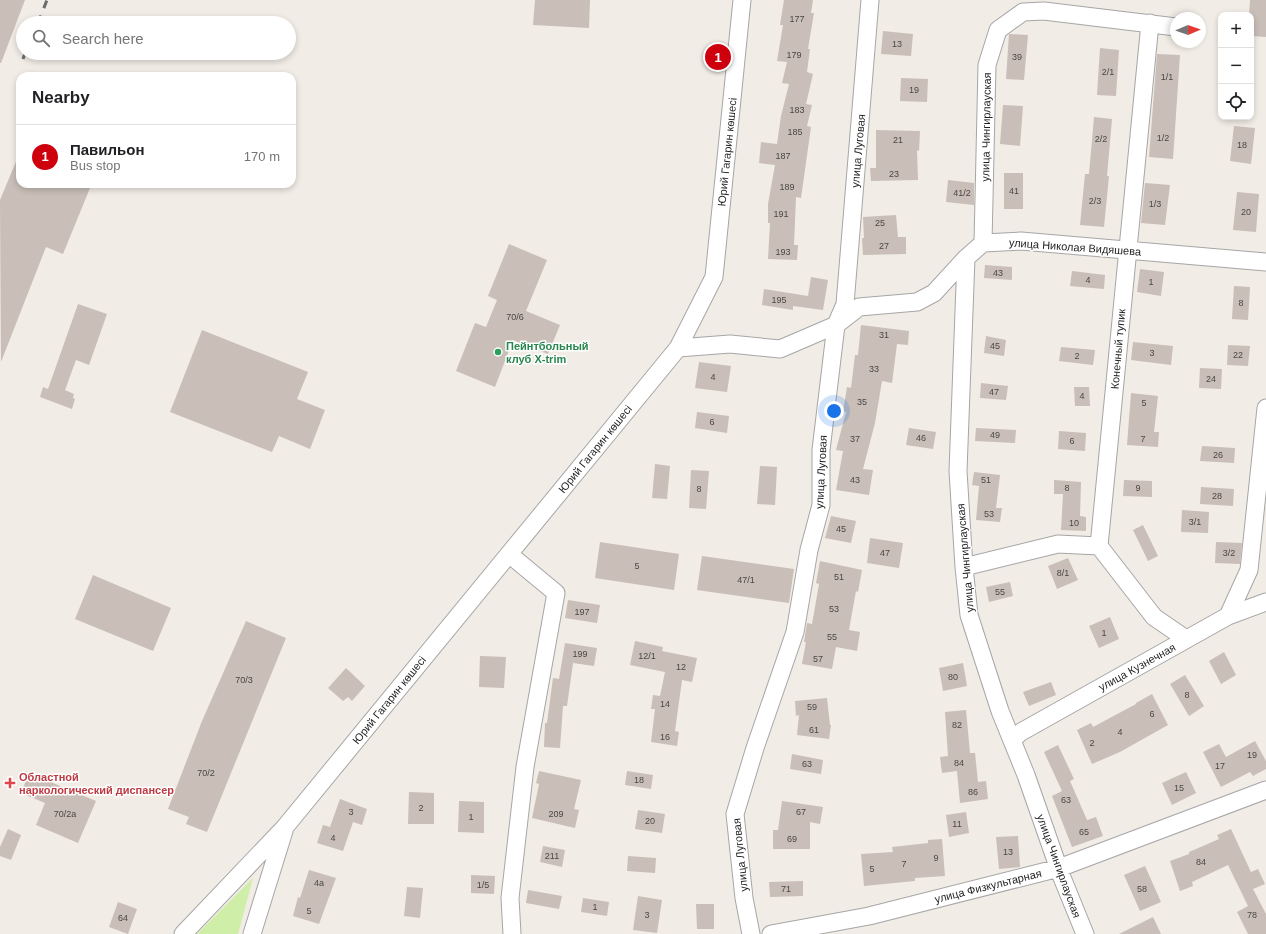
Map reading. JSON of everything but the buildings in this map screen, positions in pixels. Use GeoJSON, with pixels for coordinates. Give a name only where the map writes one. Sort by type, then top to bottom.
{"type":"FeatureCollection","features":[{"type":"Feature","properties":{"kind":"street","name":"Юрий Гагарин көшесі"},"geometry":{"type":"LineString","coordinates":[[183,934],[285,827],[678,348],[714,276],[742,0]]}},
{"type":"Feature","properties":{"kind":"street","name":"улица Луговая"},"geometry":{"type":"LineString","coordinates":[[751,934],[744,898],[735,814],[755,748],[795,632],[809,550],[821,506],[821,450],[836,326],[845,304],[870,0]]}},
{"type":"Feature","properties":{"kind":"street","name":"улица Чингирлауская"},"geometry":{"type":"LineString","coordinates":[[983,243],[987,65],[998,30],[1023,12],[1044,11],[1170,26]]}},
{"type":"Feature","properties":{"kind":"street","name":"Конечный тупик"},"geometry":{"type":"LineString","coordinates":[[1099,546],[1150,24]]}},
{"type":"Feature","properties":{"kind":"street","name":"улица Николая Видяшева"},"geometry":{"type":"LineString","coordinates":[[983,243],[1021,241],[1266,262]]}},
{"type":"Feature","properties":{"kind":"street"},"geometry":{"type":"LineString","coordinates":[[678,348],[730,344],[780,349],[836,326],[859,307],[917,302],[934,293],[966,258],[983,243]]}},
{"type":"Feature","properties":{"kind":"street","name":"улица Чингирлауская"},"geometry":{"type":"LineString","coordinates":[[966,258],[958,471],[964,567],[969,615],[1000,711],[1026,775],[1059,868],[1085,934]]}},
{"type":"Feature","properties":{"kind":"street"},"geometry":{"type":"LineString","coordinates":[[1228,616],[1249,570],[1266,408]]}},
{"type":"Feature","properties":{"kind":"street"},"geometry":{"type":"LineString","coordinates":[[964,567],[1058,544],[1099,546],[1154,617],[1186,639]]}},
{"type":"Feature","properties":{"kind":"street"},"geometry":{"type":"LineString","coordinates":[[509,554],[556,593],[525,767],[510,898],[512,934]]}},
{"type":"Feature","properties":{"kind":"street","name":"улица Кузнечная"},"geometry":{"type":"LineString","coordinates":[[1012,740],[1021,732],[1228,616],[1266,602]]}},
{"type":"Feature","properties":{"kind":"street","name":"улица Физкультарная"},"geometry":{"type":"LineString","coordinates":[[771,934],[869,916],[1059,868],[1266,790]]}},
{"type":"Feature","properties":{"kind":"street","name":"Юрий Гагарин көшесі"},"geometry":{"type":"LineString","coordinates":[[252,934],[285,827]]}},
{"type":"Feature","properties":{"kind":"green space"},"geometry":{"type":"Polygon","coordinates":[[[253,878],[238,934],[197,934],[253,878]]]}},
{"type":"Feature","properties":{"kind":"railway"},"geometry":{"type":"LineString","coordinates":[[41,16],[47,0]]}},
{"type":"Feature","properties":{"kind":"place","name":"Павильон"},"geometry":{"type":"Point","coordinates":[718,57]}},
{"type":"Feature","properties":{"kind":"place","name":"Пейнтбольный клуб X-trim"},"geometry":{"type":"Point","coordinates":[498,352]}},
{"type":"Feature","properties":{"kind":"place","name":"Областной наркологический диспансер"},"geometry":{"type":"Point","coordinates":[10,783]}}]}
